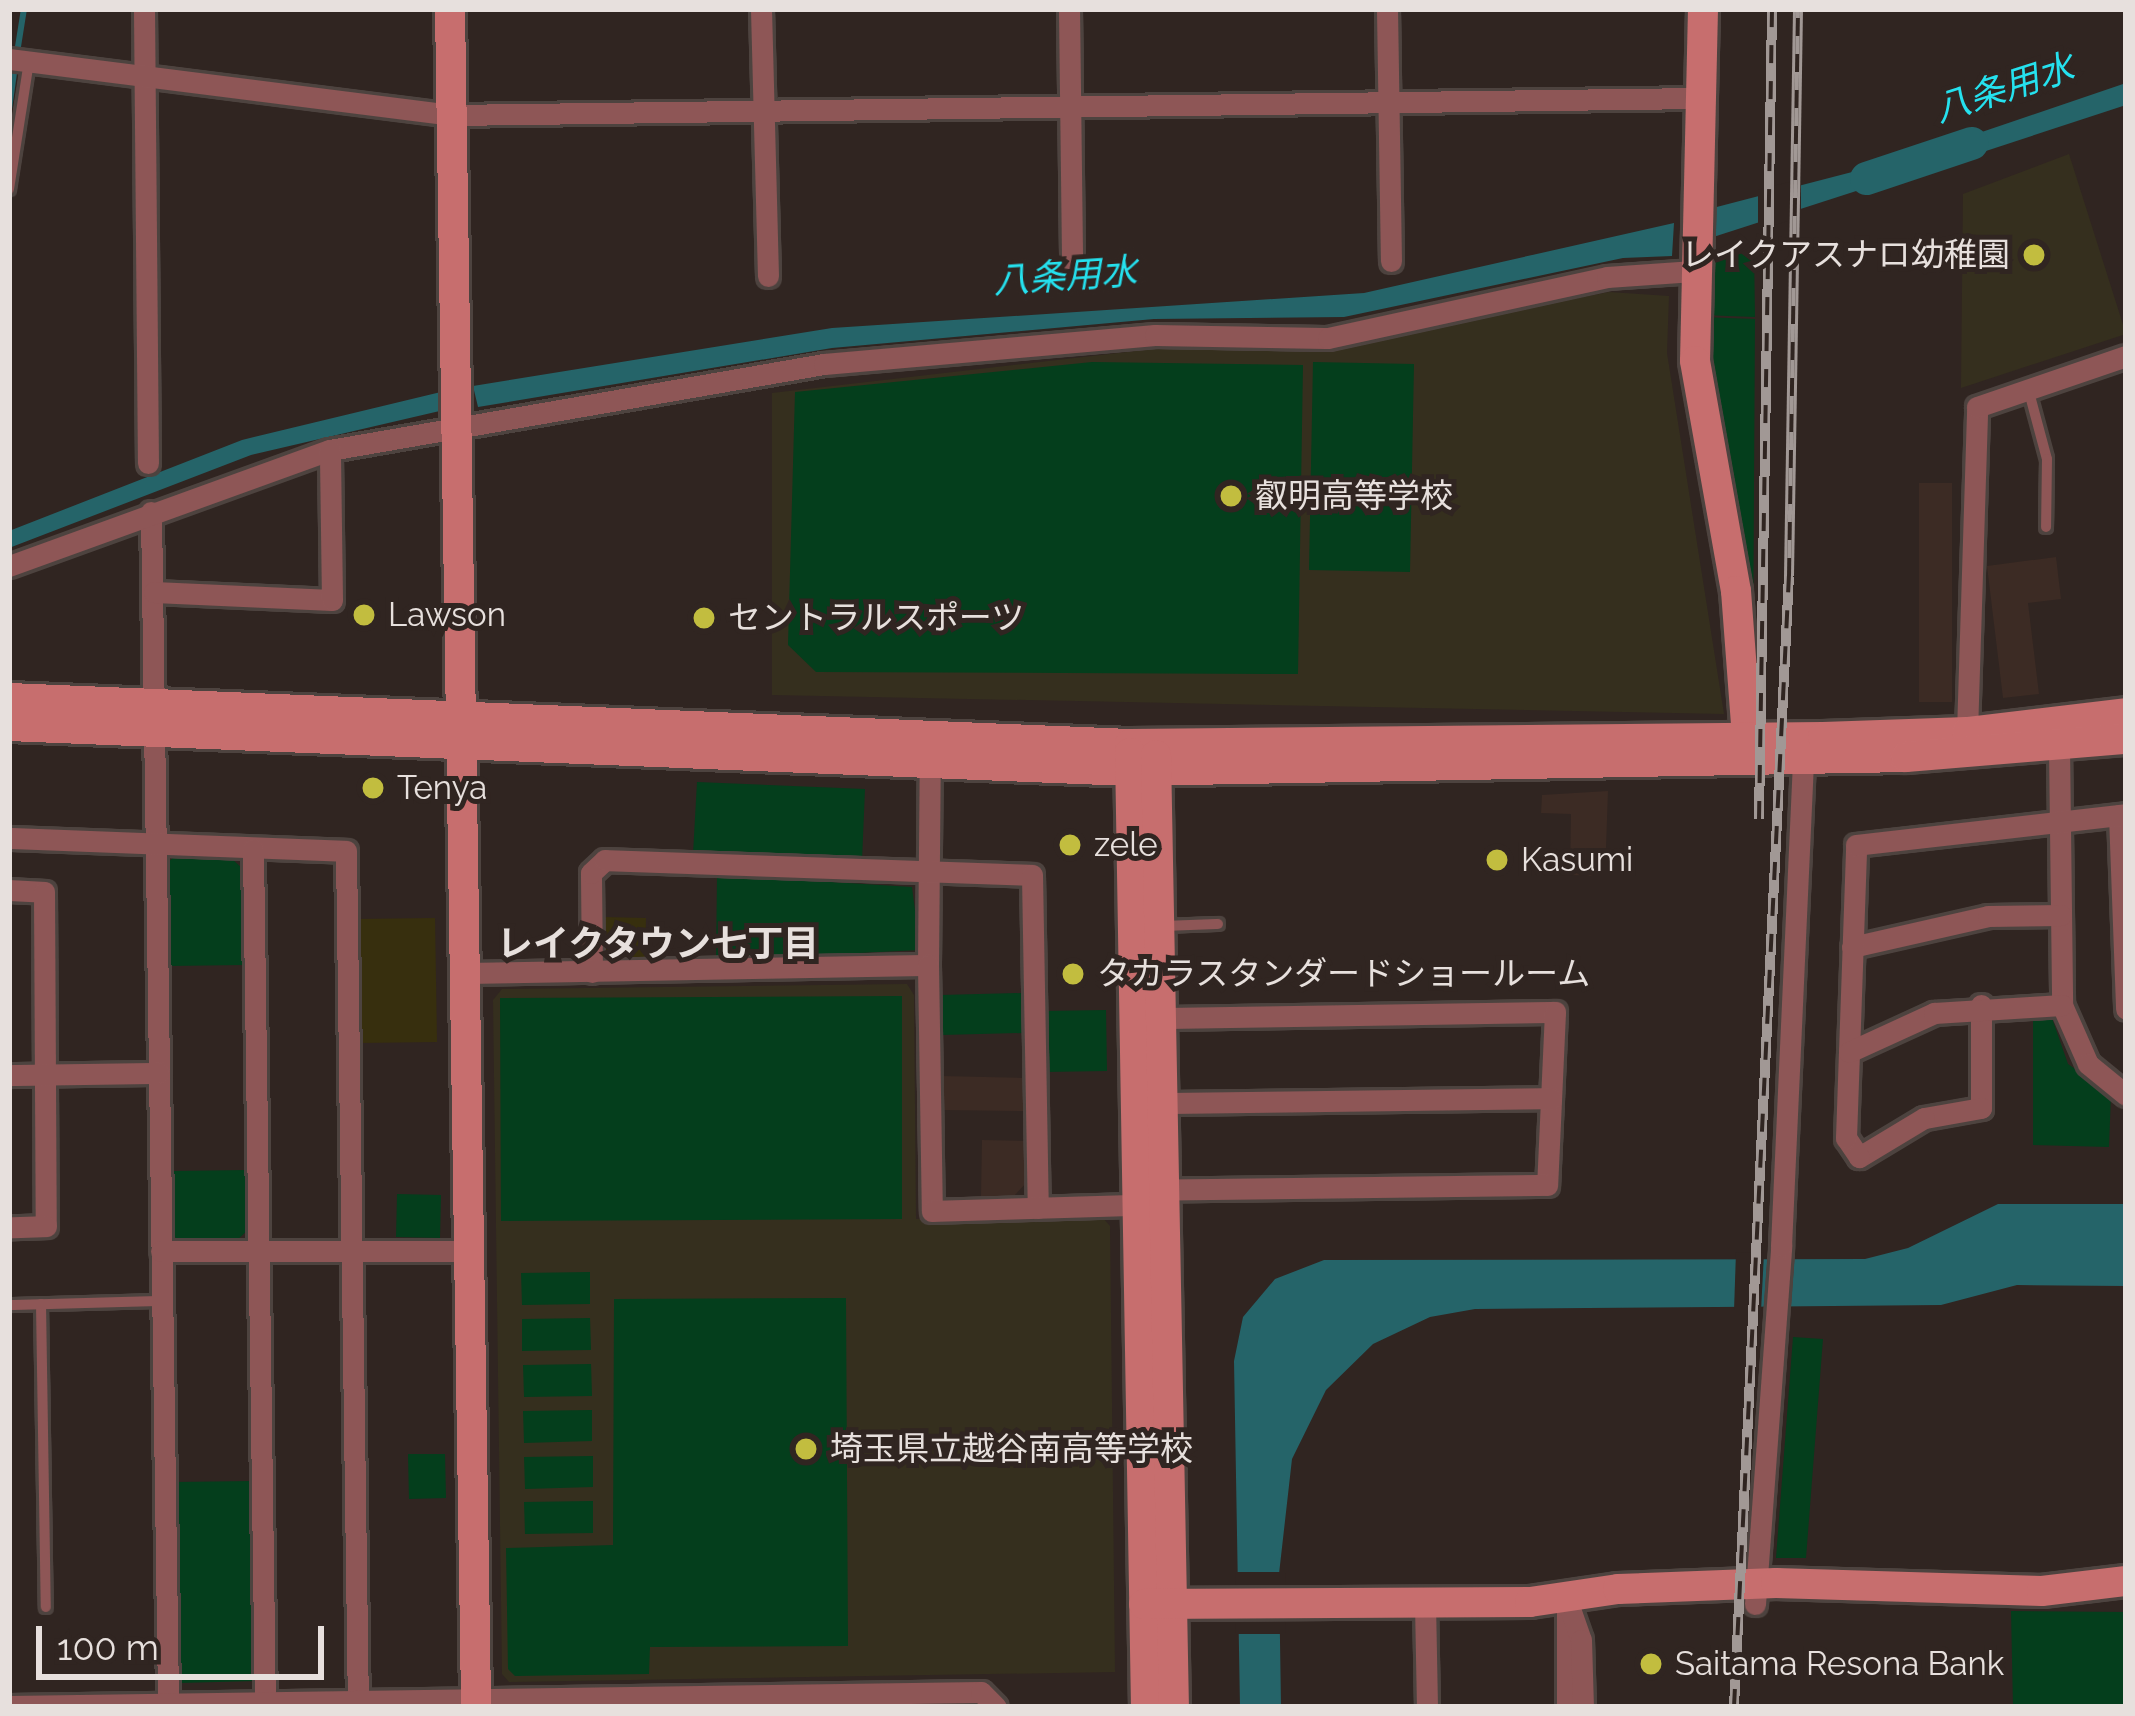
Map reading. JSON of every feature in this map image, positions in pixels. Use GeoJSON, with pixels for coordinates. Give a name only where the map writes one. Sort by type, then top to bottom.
{"type":"FeatureCollection","features":[{"type":"Feature","properties":{"kind":"street"},"geometry":{"type":"LineString","coordinates":[[144,9],[148,463]]}},
{"type":"Feature","properties":{"kind":"street"},"geometry":{"type":"LineString","coordinates":[[450,9],[460,405],[463,973],[476,1703]]}},
{"type":"Feature","properties":{"kind":"street"},"geometry":{"type":"LineString","coordinates":[[761,9],[768,275]]}},
{"type":"Feature","properties":{"kind":"street"},"geometry":{"type":"LineString","coordinates":[[1069,9],[1072,274]]}},
{"type":"Feature","properties":{"kind":"street"},"geometry":{"type":"LineString","coordinates":[[1387,9],[1391,261]]}},
{"type":"Feature","properties":{"kind":"street"},"geometry":{"type":"LineString","coordinates":[[1703,9],[1694,261],[1701,420],[1736,591],[1747,737]]}},
{"type":"Feature","properties":{"kind":"street"},"geometry":{"type":"LineString","coordinates":[[18,60],[450,115],[763,113],[1388,98],[1699,98]]}},
{"type":"Feature","properties":{"kind":"street"},"geometry":{"type":"LineString","coordinates":[[9,566],[460,405],[824,364],[1155,335],[1328,338],[1694,261]]}},
{"type":"Feature","properties":{"kind":"street"},"geometry":{"type":"LineString","coordinates":[[1966,732],[1977,407],[2126,356]]}},
{"type":"Feature","properties":{"kind":"street"},"geometry":{"type":"LineString","coordinates":[[154,592],[332,600],[330,450]]}},
{"type":"Feature","properties":{"kind":"street"},"geometry":{"type":"LineString","coordinates":[[151,512],[168,1706]]}},
{"type":"Feature","properties":{"kind":"street"},"geometry":{"type":"LineString","coordinates":[[9,698],[152,718],[1143,757],[1803,759],[2126,740]]}},
{"type":"Feature","properties":{"kind":"street"},"geometry":{"type":"LineString","coordinates":[[1143,757],[1966,732],[2126,713]]}},
{"type":"Feature","properties":{"kind":"street"},"geometry":{"type":"LineString","coordinates":[[9,726],[152,718]]}},
{"type":"Feature","properties":{"kind":"street"},"geometry":{"type":"LineString","coordinates":[[930,746],[926,874],[932,1211],[1149,1198],[1547,1185],[1555,1012],[1161,1018]]}},
{"type":"Feature","properties":{"kind":"street"},"geometry":{"type":"LineString","coordinates":[[2059,746],[2062,1005],[2088,1064],[2126,1095]]}},
{"type":"Feature","properties":{"kind":"street"},"geometry":{"type":"LineString","coordinates":[[1143,757],[1161,1018],[1160,1103],[1149,1198]]}},
{"type":"Feature","properties":{"kind":"street"},"geometry":{"type":"LineString","coordinates":[[1143,757],[1159,1604],[1174,1707]]}},
{"type":"Feature","properties":{"kind":"street"},"geometry":{"type":"LineString","coordinates":[[1756,1594],[1782,1238],[1803,759]]}},
{"type":"Feature","properties":{"kind":"street"},"geometry":{"type":"LineString","coordinates":[[1981,1006],[1981,1108],[1924,1118],[1859,1157],[1846,1138],[1856,844],[2123,814],[2126,1009]]}},
{"type":"Feature","properties":{"kind":"street"},"geometry":{"type":"LineString","coordinates":[[9,838],[346,851],[358,1703]]}},
{"type":"Feature","properties":{"kind":"street"},"geometry":{"type":"LineString","coordinates":[[253,849],[266,1705]]}},
{"type":"Feature","properties":{"kind":"street"},"geometry":{"type":"LineString","coordinates":[[592,972],[591,873],[605,860],[1032,875],[1038,1208]]}},
{"type":"Feature","properties":{"kind":"street"},"geometry":{"type":"LineString","coordinates":[[9,890],[44,892],[46,1226],[9,1227]]}},
{"type":"Feature","properties":{"kind":"street"},"geometry":{"type":"LineString","coordinates":[[1852,947],[1988,916],[2061,915]]}},
{"type":"Feature","properties":{"kind":"street"},"geometry":{"type":"LineString","coordinates":[[463,973],[928,965]]}},
{"type":"Feature","properties":{"kind":"street"},"geometry":{"type":"LineString","coordinates":[[1849,1052],[1934,1013],[1981,1006],[2062,1005]]}},
{"type":"Feature","properties":{"kind":"street"},"geometry":{"type":"LineString","coordinates":[[9,1075],[159,1072]]}},
{"type":"Feature","properties":{"kind":"street"},"geometry":{"type":"LineString","coordinates":[[1160,1103],[1551,1098]]}},
{"type":"Feature","properties":{"kind":"street"},"geometry":{"type":"LineString","coordinates":[[161,1251],[467,1251]]}},
{"type":"Feature","properties":{"kind":"street"},"geometry":{"type":"LineString","coordinates":[[1159,1604],[1756,1594],[1850,1603],[1892,1592],[2042,1591],[2126,1581]]}},
{"type":"Feature","properties":{"kind":"street"},"geometry":{"type":"LineString","coordinates":[[2042,1591],[2126,1600]]}},
{"type":"Feature","properties":{"kind":"street"},"geometry":{"type":"LineString","coordinates":[[1567,1600],[1567,1707]]}},
{"type":"Feature","properties":{"kind":"street"},"geometry":{"type":"LineString","coordinates":[[1567,1600],[1581,1640],[1583,1707]]}},
{"type":"Feature","properties":{"kind":"street"},"geometry":{"type":"LineString","coordinates":[[1425,1603],[1427,1707]]}},
{"type":"Feature","properties":{"kind":"street"},"geometry":{"type":"LineString","coordinates":[[1146,1707],[1159,1604]]}},
{"type":"Feature","properties":{"kind":"street"},"geometry":{"type":"LineString","coordinates":[[9,1706],[869,1701],[981,1692],[996,1707]]}},
{"type":"Feature","properties":{"kind":"lane"},"geometry":{"type":"LineString","coordinates":[[9,189],[18,60]]}},
{"type":"Feature","properties":{"kind":"lane"},"geometry":{"type":"LineString","coordinates":[[2029,392],[2047,459],[2045,527]]}},
{"type":"Feature","properties":{"kind":"lane"},"geometry":{"type":"LineString","coordinates":[[1157,926],[1218,925]]}},
{"type":"Feature","properties":{"kind":"lane"},"geometry":{"type":"LineString","coordinates":[[9,1305],[162,1301]]}},
{"type":"Feature","properties":{"kind":"lane"},"geometry":{"type":"LineString","coordinates":[[41,1304],[46,1607]]}},
{"type":"Feature","properties":{"kind":"shaded area","name":"レイクアスナロ幼稚園"},"geometry":{"type":"Polygon","coordinates":[[[2069,154],[2126,334],[1961,388],[1963,194],[2069,154]]]}},
{"type":"Feature","properties":{"kind":"shaded area","name":"叡明高等学校"},"geometry":{"type":"Polygon","coordinates":[[[1609,292],[1669,296],[1667,353],[1724,714],[772,695],[772,393],[1153,349],[1326,347],[1609,292]]]}},
{"type":"Feature","properties":{"kind":"shaded area"},"geometry":{"type":"Polygon","coordinates":[[[1919,483],[1952,483],[1952,702],[1919,702],[1919,483]]]}},
{"type":"Feature","properties":{"kind":"shaded area"},"geometry":{"type":"Polygon","coordinates":[[[2056,557],[2061,599],[2028,603],[2039,694],[2003,698],[1987,566],[2056,557]]]}},
{"type":"Feature","properties":{"kind":"shaded area"},"geometry":{"type":"Polygon","coordinates":[[[1608,791],[1605,876],[1570,875],[1571,814],[1541,813],[1542,795],[1608,791]]]}},
{"type":"Feature","properties":{"kind":"shaded area","name":"埼玉県立越谷南高等学校"},"geometry":{"type":"Polygon","coordinates":[[[907,984],[914,995],[916,1219],[1103,1218],[1110,1226],[1115,1672],[509,1682],[502,1674],[493,1000],[502,989],[907,984]]]}},
{"type":"Feature","properties":{"kind":"shaded area"},"geometry":{"type":"Polygon","coordinates":[[[941,1076],[1024,1078],[1024,1111],[941,1110],[941,1076]]]}},
{"type":"Feature","properties":{"kind":"shaded area"},"geometry":{"type":"Polygon","coordinates":[[[982,1140],[1028,1141],[1027,1182],[1014,1196],[981,1196],[982,1140]]]}},
{"type":"Feature","properties":{"kind":"green space"},"geometry":{"type":"Polygon","coordinates":[[[1754,250],[1755,317],[1702,315],[1702,265],[1754,250]]]}},
{"type":"Feature","properties":{"kind":"green space"},"geometry":{"type":"Polygon","coordinates":[[[1701,317],[1755,319],[1753,655],[1701,317]]]}},
{"type":"Feature","properties":{"kind":"green space"},"geometry":{"type":"Polygon","coordinates":[[[1092,362],[1303,365],[1298,674],[816,672],[788,645],[795,392],[1092,362]]]}},
{"type":"Feature","properties":{"kind":"green space"},"geometry":{"type":"Polygon","coordinates":[[[1313,362],[1414,364],[1410,572],[1309,570],[1313,362]]]}},
{"type":"Feature","properties":{"kind":"green space"},"geometry":{"type":"Polygon","coordinates":[[[697,782],[865,789],[862,861],[693,854],[697,782]]]}},
{"type":"Feature","properties":{"kind":"green space"},"geometry":{"type":"Polygon","coordinates":[[[176,855],[232,859],[243,869],[244,965],[168,966],[166,864],[176,855]]]}},
{"type":"Feature","properties":{"kind":"green space"},"geometry":{"type":"Polygon","coordinates":[[[717,875],[912,887],[920,950],[716,960],[717,875]]]}},
{"type":"Feature","properties":{"kind":"green space"},"geometry":{"type":"Polygon","coordinates":[[[1023,993],[1023,1033],[941,1035],[940,995],[1023,993]]]}},
{"type":"Feature","properties":{"kind":"green space"},"geometry":{"type":"Polygon","coordinates":[[[902,996],[902,1219],[501,1221],[500,998],[902,996]]]}},
{"type":"Feature","properties":{"kind":"green space"},"geometry":{"type":"Polygon","coordinates":[[[1106,1010],[1107,1071],[1044,1072],[1042,1011],[1106,1010]]]}},
{"type":"Feature","properties":{"kind":"green space"},"geometry":{"type":"Polygon","coordinates":[[[2033,1018],[2052,1018],[2068,1064],[2111,1094],[2109,1147],[2033,1145],[2033,1018]]]}},
{"type":"Feature","properties":{"kind":"green space"},"geometry":{"type":"Polygon","coordinates":[[[247,1170],[248,1230],[236,1241],[181,1243],[172,1234],[171,1171],[247,1170]]]}},
{"type":"Feature","properties":{"kind":"green space"},"geometry":{"type":"Polygon","coordinates":[[[397,1194],[441,1195],[440,1238],[396,1237],[397,1194]]]}},
{"type":"Feature","properties":{"kind":"green space"},"geometry":{"type":"Polygon","coordinates":[[[590,1272],[590,1304],[522,1305],[521,1273],[590,1272]]]}},
{"type":"Feature","properties":{"kind":"green space"},"geometry":{"type":"Polygon","coordinates":[[[846,1298],[848,1646],[650,1647],[649,1674],[515,1676],[508,1669],[506,1548],[613,1545],[614,1299],[846,1298]]]}},
{"type":"Feature","properties":{"kind":"green space"},"geometry":{"type":"Polygon","coordinates":[[[590,1318],[591,1350],[522,1351],[522,1319],[590,1318]]]}},
{"type":"Feature","properties":{"kind":"green space"},"geometry":{"type":"Polygon","coordinates":[[[1793,1337],[1823,1339],[1806,1558],[1776,1558],[1793,1337]]]}},
{"type":"Feature","properties":{"kind":"green space"},"geometry":{"type":"Polygon","coordinates":[[[591,1364],[592,1396],[524,1397],[523,1365],[591,1364]]]}},
{"type":"Feature","properties":{"kind":"green space"},"geometry":{"type":"Polygon","coordinates":[[[592,1410],[592,1441],[524,1443],[523,1411],[592,1410]]]}},
{"type":"Feature","properties":{"kind":"green space"},"geometry":{"type":"Polygon","coordinates":[[[408,1454],[445,1454],[446,1498],[409,1499],[408,1454]]]}},
{"type":"Feature","properties":{"kind":"green space"},"geometry":{"type":"Polygon","coordinates":[[[593,1456],[593,1487],[525,1489],[524,1457],[593,1456]]]}},
{"type":"Feature","properties":{"kind":"green space"},"geometry":{"type":"Polygon","coordinates":[[[253,1481],[257,1681],[179,1683],[174,1482],[253,1481]]]}},
{"type":"Feature","properties":{"kind":"green space"},"geometry":{"type":"Polygon","coordinates":[[[593,1501],[593,1533],[525,1534],[524,1502],[593,1501]]]}},
{"type":"Feature","properties":{"kind":"green space"},"geometry":{"type":"Polygon","coordinates":[[[2011,1611],[2126,1612],[2126,1707],[2013,1707],[2011,1611]]]}},
{"type":"Feature","properties":{"kind":"sand"},"geometry":{"type":"Polygon","coordinates":[[[602,917],[646,918],[645,962],[610,961],[601,952],[602,917]]]}},
{"type":"Feature","properties":{"kind":"sand"},"geometry":{"type":"Polygon","coordinates":[[[435,918],[437,1042],[358,1043],[357,919],[435,918]]]}},
{"type":"Feature","properties":{"kind":"water"},"geometry":{"type":"Polygon","coordinates":[[[2126,83],[2126,105],[1931,169],[1926,151],[2126,83]]]}},
{"type":"Feature","properties":{"kind":"water"},"geometry":{"type":"Polygon","coordinates":[[[1906,158],[1912,173],[1704,240],[1709,209],[1906,158]]]}},
{"type":"Feature","properties":{"kind":"water"},"geometry":{"type":"Polygon","coordinates":[[[1674,223],[1672,256],[1623,258],[1344,317],[1154,319],[832,348],[478,407],[473,386],[832,328],[1364,293],[1674,223]]]}},
{"type":"Feature","properties":{"kind":"water"},"geometry":{"type":"Polygon","coordinates":[[[445,391],[444,410],[251,455],[9,548],[9,531],[242,440],[445,391]]]}},
{"type":"Feature","properties":{"kind":"water"},"geometry":{"type":"Polygon","coordinates":[[[1998,1204],[2126,1204],[2126,1286],[2017,1285],[1941,1305],[1475,1309],[1430,1317],[1373,1344],[1326,1390],[1292,1459],[1279,1574],[1281,1707],[1240,1707],[1234,1361],[1243,1317],[1275,1279],[1324,1260],[1865,1259],[1908,1248],[1998,1204]]]}},
{"type":"Feature","properties":{"kind":"pier"},"geometry":{"type":"Polygon","coordinates":[[[1801,179],[1801,217],[1758,230],[1758,190],[1801,179]]]}},
{"type":"Feature","properties":{"kind":"pier"},"geometry":{"type":"Polygon","coordinates":[[[1736,1252],[1764,1253],[1761,1311],[1734,1311],[1736,1252]]]}},
{"type":"Feature","properties":{"kind":"pier"},"geometry":{"type":"Polygon","coordinates":[[[1235,1572],[1285,1572],[1286,1634],[1236,1634],[1235,1572]]]}},
{"type":"Feature","properties":{"kind":"waterway"},"geometry":{"type":"LineString","coordinates":[[17,53],[24,9]]}},
{"type":"Feature","properties":{"kind":"waterway"},"geometry":{"type":"LineString","coordinates":[[9,109],[15,66]]}},
{"type":"Feature","properties":{"kind":"waterway","name":"八条用水"},"geometry":{"type":"LineString","coordinates":[[1866,178],[1971,143]]}},
{"type":"Feature","properties":{"kind":"railway"},"geometry":{"type":"LineString","coordinates":[[1759,819],[1772,9]]}},
{"type":"Feature","properties":{"kind":"railway"},"geometry":{"type":"LineString","coordinates":[[1734,1707],[1789,576],[1798,9]]}},
{"type":"Feature","properties":{"kind":"place","name":"レイクアスナロ幼稚園"},"geometry":{"type":"Point","coordinates":[2034,255]}},
{"type":"Feature","properties":{"kind":"place","name":"叡明高等学校"},"geometry":{"type":"Point","coordinates":[1231,496]}},
{"type":"Feature","properties":{"kind":"place","name":"Lawson"},"geometry":{"type":"Point","coordinates":[364,615]}},
{"type":"Feature","properties":{"kind":"place","name":"セントラルスポーツ"},"geometry":{"type":"Point","coordinates":[704,618]}},
{"type":"Feature","properties":{"kind":"place","name":"Tenya"},"geometry":{"type":"Point","coordinates":[373,788]}},
{"type":"Feature","properties":{"kind":"place","name":"zele"},"geometry":{"type":"Point","coordinates":[1070,845]}},
{"type":"Feature","properties":{"kind":"place","name":"Kasumi"},"geometry":{"type":"Point","coordinates":[1497,860]}},
{"type":"Feature","properties":{"kind":"place","name":"タカラスタンダードショールーム"},"geometry":{"type":"Point","coordinates":[1073,974]}},
{"type":"Feature","properties":{"kind":"place","name":"埼玉県立越谷南高等学校"},"geometry":{"type":"Point","coordinates":[806,1449]}},
{"type":"Feature","properties":{"kind":"place","name":"Saitama Resona Bank"},"geometry":{"type":"Point","coordinates":[1651,1664]}},
{"type":"Feature","properties":{"kind":"district","name":"レイクタウン七丁目"},"geometry":{"type":"Point","coordinates":[658,944]}}]}
